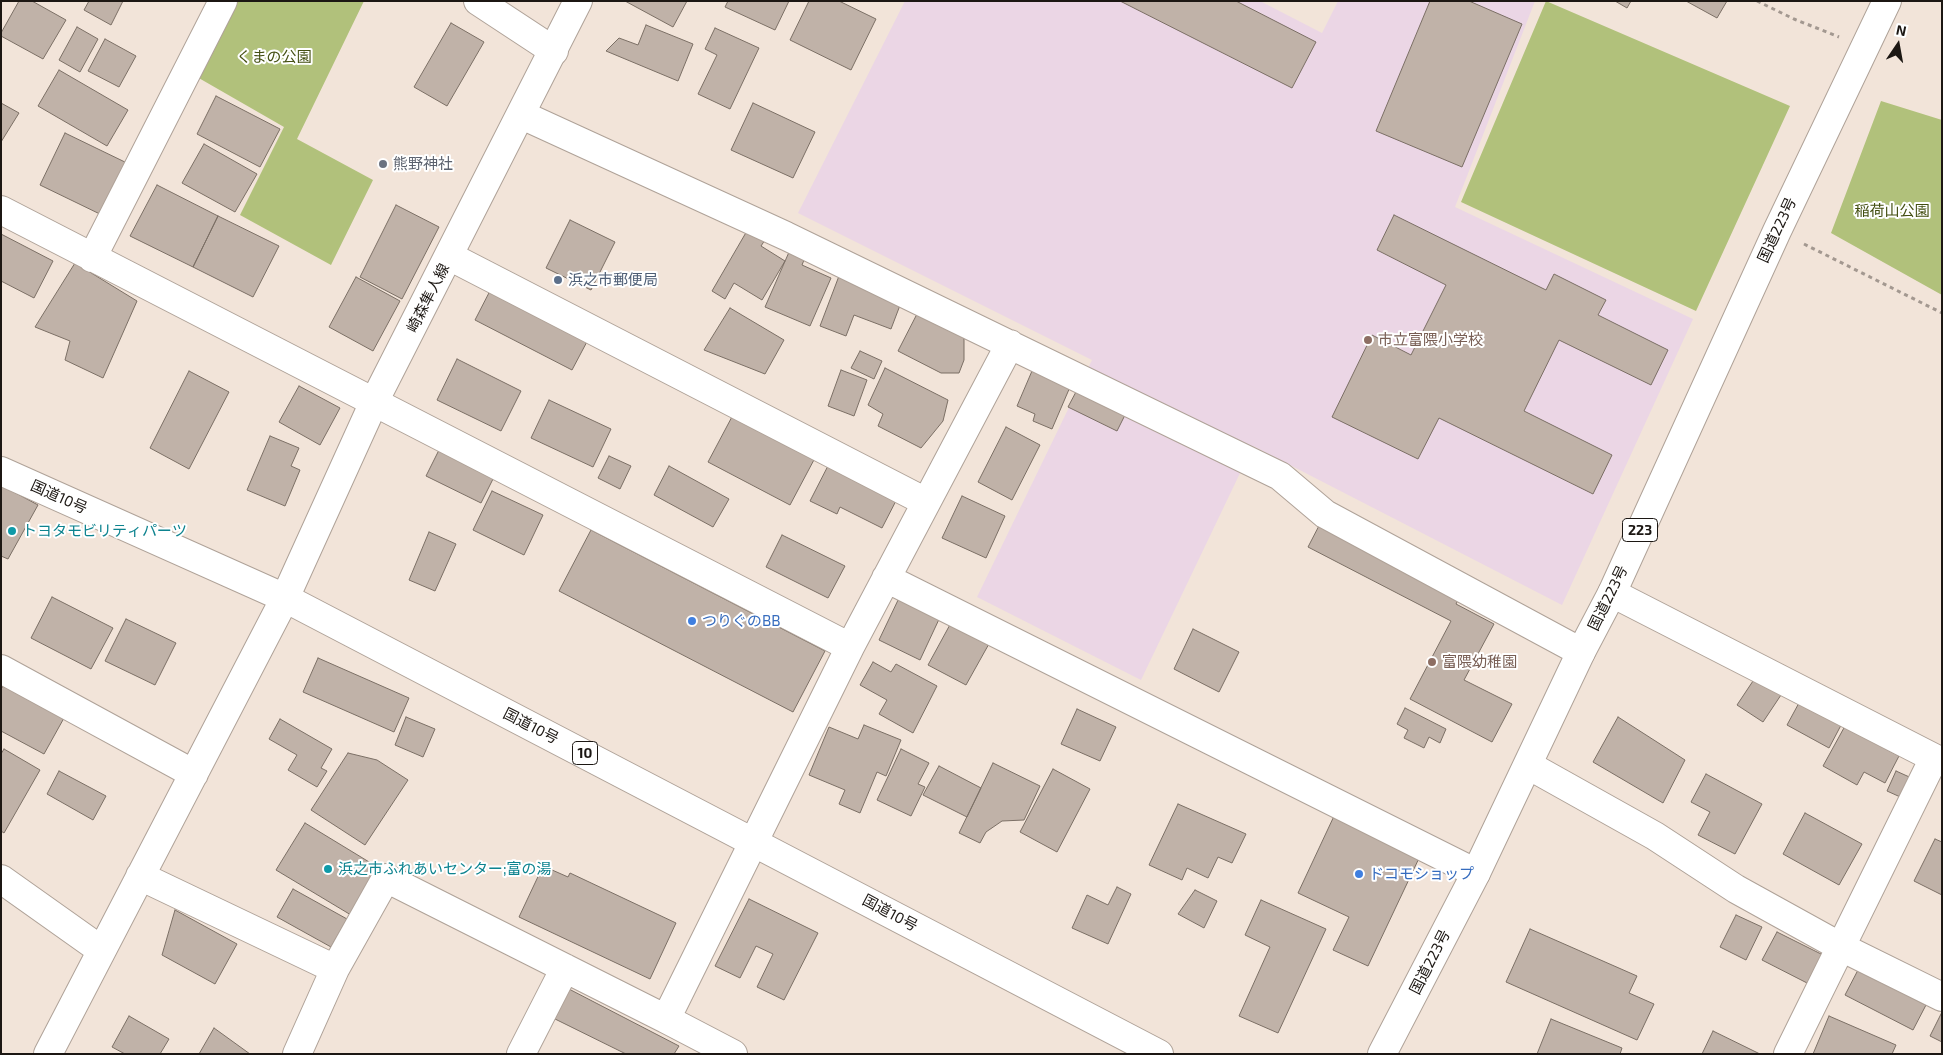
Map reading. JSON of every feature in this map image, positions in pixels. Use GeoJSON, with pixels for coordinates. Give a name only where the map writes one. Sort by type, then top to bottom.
{"type":"FeatureCollection","features":[{"type":"Feature","properties":{"kind":"main road"},"geometry":{"type":"LineString","coordinates":[[92,258],[224,1]]}},
{"type":"Feature","properties":{"kind":"main road"},"geometry":{"type":"LineString","coordinates":[[478,1],[554,51]]}},
{"type":"Feature","properties":{"kind":"main road","name":"崎森隼人線"},"geometry":{"type":"LineString","coordinates":[[48,1054],[100,950],[285,598],[374,402],[522,115],[578,1]]}},
{"type":"Feature","properties":{"kind":"main road","name":"国道223号"},"geometry":{"type":"LineString","coordinates":[[1382,1054],[1476,874],[1581,652],[1612,593],[1777,231],[1887,1]]}},
{"type":"Feature","properties":{"kind":"main road"},"geometry":{"type":"LineString","coordinates":[[522,115],[786,236],[1280,476],[1325,514],[1581,652]]}},
{"type":"Feature","properties":{"kind":"main road"},"geometry":{"type":"LineString","coordinates":[[1,210],[850,647]]}},
{"type":"Feature","properties":{"kind":"main road"},"geometry":{"type":"LineString","coordinates":[[449,256],[926,502]]}},
{"type":"Feature","properties":{"kind":"main road"},"geometry":{"type":"LineString","coordinates":[[666,1019],[850,647],[1010,344]]}},
{"type":"Feature","properties":{"kind":"main road","name":"国道10号"},"geometry":{"type":"LineString","coordinates":[[1,471],[285,598],[754,841],[1159,1054]]}},
{"type":"Feature","properties":{"kind":"main road"},"geometry":{"type":"LineString","coordinates":[[886,578],[1476,874]]}},
{"type":"Feature","properties":{"kind":"main road"},"geometry":{"type":"LineString","coordinates":[[1612,593],[1938,760],[1788,1054]]}},
{"type":"Feature","properties":{"kind":"main road"},"geometry":{"type":"LineString","coordinates":[[1,669],[194,774]]}},
{"type":"Feature","properties":{"kind":"main road"},"geometry":{"type":"LineString","coordinates":[[1528,765],[1655,836],[1736,889],[1841,948],[1942,997]]}},
{"type":"Feature","properties":{"kind":"main road"},"geometry":{"type":"LineString","coordinates":[[140,876],[335,969]]}},
{"type":"Feature","properties":{"kind":"main road"},"geometry":{"type":"LineString","coordinates":[[296,1054],[335,969],[386,878],[733,1054]]}},
{"type":"Feature","properties":{"kind":"main road"},"geometry":{"type":"LineString","coordinates":[[1,880],[100,950]]}},
{"type":"Feature","properties":{"kind":"main road"},"geometry":{"type":"LineString","coordinates":[[521,1054],[565,968]]}},
{"type":"Feature","properties":{"kind":"path"},"geometry":{"type":"LineString","coordinates":[[1757,1],[1794,19],[1866,47]]}},
{"type":"Feature","properties":{"kind":"path"},"geometry":{"type":"LineString","coordinates":[[1777,231],[1942,313]]}},
{"type":"Feature","properties":{"kind":"shaded area","name":"市立富隈小学校"},"geometry":{"type":"Polygon","coordinates":[[[905,1],[1260,1],[1322,33],[1338,1],[1535,1],[1455,207],[1693,319],[1562,605],[1253,446],[1141,680],[977,597],[1092,360],[798,213],[905,1]]]}},
{"type":"Feature","properties":{"kind":"green space","name":"くまの公園"},"geometry":{"type":"Polygon","coordinates":[[[234,1],[364,1],[297,139],[373,180],[331,265],[240,215],[284,127],[197,77],[234,1]]]}},
{"type":"Feature","properties":{"kind":"green space"},"geometry":{"type":"Polygon","coordinates":[[[1546,1],[1790,106],[1696,311],[1461,202],[1546,1]]]}},
{"type":"Feature","properties":{"kind":"green space","name":"稲荷山公園"},"geometry":{"type":"Polygon","coordinates":[[[1881,101],[1942,120],[1942,295],[1831,233],[1881,101]]]}},
{"type":"Feature","properties":{"kind":"building"},"geometry":{"type":"Polygon","coordinates":[[[19,1],[32,1],[66,20],[43,59],[1,36],[19,1]]]}},
{"type":"Feature","properties":{"kind":"building"},"geometry":{"type":"Polygon","coordinates":[[[89,1],[123,1],[111,25],[84,10],[89,1]]]}},
{"type":"Feature","properties":{"kind":"building"},"geometry":{"type":"Polygon","coordinates":[[[625,1],[687,1],[673,27],[625,1]]]}},
{"type":"Feature","properties":{"kind":"building"},"geometry":{"type":"Polygon","coordinates":[[[728,1],[789,1],[775,30],[725,7],[728,1]]]}},
{"type":"Feature","properties":{"kind":"building"},"geometry":{"type":"Polygon","coordinates":[[[809,1],[839,1],[876,19],[851,70],[790,40],[809,1]]]}},
{"type":"Feature","properties":{"kind":"building"},"geometry":{"type":"Polygon","coordinates":[[[1120,1],[1236,1],[1316,42],[1292,88],[1120,1]]]}},
{"type":"Feature","properties":{"kind":"building"},"geometry":{"type":"Polygon","coordinates":[[[1430,1],[1469,1],[1522,24],[1462,167],[1376,131],[1430,1]]]}},
{"type":"Feature","properties":{"kind":"building"},"geometry":{"type":"Polygon","coordinates":[[[1615,1],[1631,1],[1627,8],[1615,1]]]}},
{"type":"Feature","properties":{"kind":"building"},"geometry":{"type":"Polygon","coordinates":[[[1686,1],[1727,1],[1717,18],[1686,1]]]}},
{"type":"Feature","properties":{"kind":"building"},"geometry":{"type":"Polygon","coordinates":[[[451,23],[484,42],[447,106],[414,87],[451,23]]]}},
{"type":"Feature","properties":{"kind":"building"},"geometry":{"type":"Polygon","coordinates":[[[646,25],[693,44],[678,81],[606,51],[619,38],[638,45],[646,25]]]}},
{"type":"Feature","properties":{"kind":"building"},"geometry":{"type":"Polygon","coordinates":[[[77,27],[98,39],[80,72],[59,60],[77,27]]]}},
{"type":"Feature","properties":{"kind":"building"},"geometry":{"type":"Polygon","coordinates":[[[715,28],[759,48],[730,109],[698,94],[717,55],[705,49],[715,28]]]}},
{"type":"Feature","properties":{"kind":"building"},"geometry":{"type":"Polygon","coordinates":[[[105,39],[136,56],[119,87],[88,71],[105,39]]]}},
{"type":"Feature","properties":{"kind":"building"},"geometry":{"type":"Polygon","coordinates":[[[59,70],[128,110],[107,146],[38,106],[59,70]]]}},
{"type":"Feature","properties":{"kind":"building"},"geometry":{"type":"Polygon","coordinates":[[[216,96],[280,129],[260,167],[197,134],[216,96]]]}},
{"type":"Feature","properties":{"kind":"building"},"geometry":{"type":"Polygon","coordinates":[[[1,103],[19,113],[1,142],[1,103]]]}},
{"type":"Feature","properties":{"kind":"building"},"geometry":{"type":"Polygon","coordinates":[[[753,103],[815,132],[793,178],[731,150],[753,103]]]}},
{"type":"Feature","properties":{"kind":"building"},"geometry":{"type":"Polygon","coordinates":[[[65,133],[129,164],[104,216],[40,185],[65,133]]]}},
{"type":"Feature","properties":{"kind":"building"},"geometry":{"type":"Polygon","coordinates":[[[204,144],[257,174],[235,212],[182,183],[204,144]]]}},
{"type":"Feature","properties":{"kind":"building"},"geometry":{"type":"Polygon","coordinates":[[[157,185],[218,216],[193,267],[130,236],[157,185]]]}},
{"type":"Feature","properties":{"kind":"building"},"geometry":{"type":"Polygon","coordinates":[[[396,205],[439,227],[402,299],[360,277],[396,205]]]}},
{"type":"Feature","properties":{"kind":"building"},"geometry":{"type":"Polygon","coordinates":[[[1394,215],[1546,290],[1554,274],[1606,300],[1598,315],[1668,350],[1651,385],[1559,340],[1524,411],[1612,455],[1593,494],[1439,418],[1418,459],[1332,417],[1372,335],[1411,355],[1446,285],[1377,250],[1394,215]]]}},
{"type":"Feature","properties":{"kind":"building"},"geometry":{"type":"Polygon","coordinates":[[[218,216],[279,246],[253,297],[193,267],[218,216]]]}},
{"type":"Feature","properties":{"kind":"building"},"geometry":{"type":"Polygon","coordinates":[[[570,220],[615,242],[591,290],[546,268],[570,220]]]}},
{"type":"Feature","properties":{"kind":"building"},"geometry":{"type":"Polygon","coordinates":[[[751,224],[769,234],[761,246],[785,261],[762,300],[734,283],[725,299],[712,291],[751,224]]]}},
{"type":"Feature","properties":{"kind":"building"},"geometry":{"type":"Polygon","coordinates":[[[1,234],[53,261],[34,298],[1,281],[1,234]]]}},
{"type":"Feature","properties":{"kind":"building"},"geometry":{"type":"Polygon","coordinates":[[[793,243],[808,250],[802,265],[831,278],[810,326],[765,307],[793,243]]]}},
{"type":"Feature","properties":{"kind":"building"},"geometry":{"type":"Polygon","coordinates":[[[75,263],[137,301],[103,378],[65,360],[70,341],[35,327],[75,263]]]}},
{"type":"Feature","properties":{"kind":"building"},"geometry":{"type":"Polygon","coordinates":[[[839,276],[902,300],[891,329],[854,315],[846,336],[820,326],[839,276]]]}},
{"type":"Feature","properties":{"kind":"building"},"geometry":{"type":"Polygon","coordinates":[[[356,277],[400,301],[373,351],[329,327],[356,277]]]}},
{"type":"Feature","properties":{"kind":"building"},"geometry":{"type":"Polygon","coordinates":[[[493,285],[590,336],[572,370],[475,320],[493,285]]]}},
{"type":"Feature","properties":{"kind":"building"},"geometry":{"type":"Polygon","coordinates":[[[730,308],[784,340],[765,374],[704,350],[730,308]]]}},
{"type":"Feature","properties":{"kind":"building"},"geometry":{"type":"Polygon","coordinates":[[[918,312],[964,335],[964,360],[959,373],[941,373],[898,351],[918,312]]]}},
{"type":"Feature","properties":{"kind":"building"},"geometry":{"type":"Polygon","coordinates":[[[860,351],[882,361],[874,379],[851,368],[860,351]]]}},
{"type":"Feature","properties":{"kind":"building"},"geometry":{"type":"Polygon","coordinates":[[[457,359],[521,391],[501,431],[437,400],[457,359]]]}},
{"type":"Feature","properties":{"kind":"building"},"geometry":{"type":"Polygon","coordinates":[[[885,368],[948,400],[943,421],[921,448],[878,426],[883,414],[868,405],[885,368]]]}},
{"type":"Feature","properties":{"kind":"building"},"geometry":{"type":"Polygon","coordinates":[[[841,370],[867,380],[854,416],[828,406],[841,370]]]}},
{"type":"Feature","properties":{"kind":"building"},"geometry":{"type":"Polygon","coordinates":[[[189,371],[229,392],[189,469],[150,448],[189,371]]]}},
{"type":"Feature","properties":{"kind":"building"},"geometry":{"type":"Polygon","coordinates":[[[1032,371],[1070,387],[1052,429],[1033,421],[1035,414],[1017,406],[1032,371]]]}},
{"type":"Feature","properties":{"kind":"building"},"geometry":{"type":"Polygon","coordinates":[[[299,386],[340,408],[320,445],[279,422],[299,386]]]}},
{"type":"Feature","properties":{"kind":"building"},"geometry":{"type":"Polygon","coordinates":[[[1077,390],[1126,413],[1117,431],[1068,407],[1077,390]]]}},
{"type":"Feature","properties":{"kind":"building"},"geometry":{"type":"Polygon","coordinates":[[[549,400],[611,429],[593,467],[531,438],[549,400]]]}},
{"type":"Feature","properties":{"kind":"building"},"geometry":{"type":"Polygon","coordinates":[[[734,413],[816,456],[790,505],[708,462],[734,413]]]}},
{"type":"Feature","properties":{"kind":"building"},"geometry":{"type":"Polygon","coordinates":[[[1006,427],[1040,445],[1012,500],[978,482],[1006,427]]]}},
{"type":"Feature","properties":{"kind":"building"},"geometry":{"type":"Polygon","coordinates":[[[270,436],[299,448],[291,466],[300,470],[285,506],[247,490],[270,436]]]}},
{"type":"Feature","properties":{"kind":"building"},"geometry":{"type":"Polygon","coordinates":[[[443,442],[498,469],[481,503],[426,476],[443,442]]]}},
{"type":"Feature","properties":{"kind":"building"},"geometry":{"type":"Polygon","coordinates":[[[609,456],[631,466],[620,489],[598,478],[609,456]]]}},
{"type":"Feature","properties":{"kind":"building"},"geometry":{"type":"Polygon","coordinates":[[[832,458],[900,493],[882,528],[840,507],[837,514],[810,501],[832,458]]]}},
{"type":"Feature","properties":{"kind":"building"},"geometry":{"type":"Polygon","coordinates":[[[669,466],[729,499],[713,527],[654,495],[669,466]]]}},
{"type":"Feature","properties":{"kind":"building","name":"トヨタモビリティパーツ"},"geometry":{"type":"Polygon","coordinates":[[[1,485],[38,505],[8,559],[1,556],[1,485]]]}},
{"type":"Feature","properties":{"kind":"building"},"geometry":{"type":"Polygon","coordinates":[[[492,491],[543,515],[524,555],[473,530],[492,491]]]}},
{"type":"Feature","properties":{"kind":"building"},"geometry":{"type":"Polygon","coordinates":[[[962,496],[1005,516],[986,558],[942,538],[962,496]]]}},
{"type":"Feature","properties":{"kind":"building"},"geometry":{"type":"Polygon","coordinates":[[[1322,520],[1462,592],[1456,604],[1494,624],[1464,680],[1512,704],[1492,742],[1410,699],[1451,621],[1308,547],[1322,520]]]}},
{"type":"Feature","properties":{"kind":"building","name":"つりぐのBB"},"geometry":{"type":"Polygon","coordinates":[[[591,530],[825,651],[793,712],[559,591],[591,530]]]}},
{"type":"Feature","properties":{"kind":"building"},"geometry":{"type":"Polygon","coordinates":[[[429,532],[456,544],[435,591],[409,580],[429,532]]]}},
{"type":"Feature","properties":{"kind":"building"},"geometry":{"type":"Polygon","coordinates":[[[782,535],[845,566],[828,598],[766,567],[782,535]]]}},
{"type":"Feature","properties":{"kind":"building"},"geometry":{"type":"Polygon","coordinates":[[[900,596],[941,615],[920,660],[879,640],[900,596]]]}},
{"type":"Feature","properties":{"kind":"building"},"geometry":{"type":"Polygon","coordinates":[[[52,597],[113,628],[91,669],[31,638],[52,597]]]}},
{"type":"Feature","properties":{"kind":"building"},"geometry":{"type":"Polygon","coordinates":[[[126,619],[176,643],[155,685],[105,661],[126,619]]]}},
{"type":"Feature","properties":{"kind":"building"},"geometry":{"type":"Polygon","coordinates":[[[952,621],[990,642],[966,685],[928,665],[952,621]]]}},
{"type":"Feature","properties":{"kind":"building"},"geometry":{"type":"Polygon","coordinates":[[[1193,629],[1239,652],[1219,692],[1174,669],[1193,629]]]}},
{"type":"Feature","properties":{"kind":"building"},"geometry":{"type":"Polygon","coordinates":[[[318,658],[409,698],[394,732],[303,692],[318,658]]]}},
{"type":"Feature","properties":{"kind":"building"},"geometry":{"type":"Polygon","coordinates":[[[873,662],[891,672],[896,664],[937,686],[913,733],[879,714],[887,700],[860,685],[873,662]]]}},
{"type":"Feature","properties":{"kind":"building"},"geometry":{"type":"Polygon","coordinates":[[[1755,678],[1781,695],[1763,722],[1737,705],[1755,678]]]}},
{"type":"Feature","properties":{"kind":"building"},"geometry":{"type":"Polygon","coordinates":[[[3,686],[64,718],[44,754],[1,731],[1,689],[3,686]]]}},
{"type":"Feature","properties":{"kind":"building"},"geometry":{"type":"Polygon","coordinates":[[[1806,690],[1848,712],[1829,748],[1787,725],[1806,690]]]}},
{"type":"Feature","properties":{"kind":"building"},"geometry":{"type":"Polygon","coordinates":[[[1405,708],[1446,729],[1440,743],[1429,737],[1424,748],[1404,738],[1408,730],[1397,724],[1405,708]]]}},
{"type":"Feature","properties":{"kind":"building"},"geometry":{"type":"Polygon","coordinates":[[[1077,709],[1116,727],[1100,761],[1061,744],[1077,709]]]}},
{"type":"Feature","properties":{"kind":"building"},"geometry":{"type":"Polygon","coordinates":[[[406,717],[435,729],[423,757],[395,745],[406,717]]]}},
{"type":"Feature","properties":{"kind":"building"},"geometry":{"type":"Polygon","coordinates":[[[1618,717],[1685,760],[1663,803],[1593,762],[1618,717]]]}},
{"type":"Feature","properties":{"kind":"building"},"geometry":{"type":"Polygon","coordinates":[[[280,719],[332,749],[321,768],[327,771],[317,787],[288,770],[297,755],[269,739],[280,719]]]}},
{"type":"Feature","properties":{"kind":"building"},"geometry":{"type":"Polygon","coordinates":[[[864,725],[901,740],[886,776],[877,772],[860,813],[839,804],[845,790],[809,775],[829,727],[858,739],[864,725]]]}},
{"type":"Feature","properties":{"kind":"building"},"geometry":{"type":"Polygon","coordinates":[[[1845,726],[1899,756],[1885,783],[1864,772],[1857,785],[1823,766],[1845,726]]]}},
{"type":"Feature","properties":{"kind":"building"},"geometry":{"type":"Polygon","coordinates":[[[4,749],[40,770],[4,833],[1,831],[1,754],[4,749]]]}},
{"type":"Feature","properties":{"kind":"building"},"geometry":{"type":"Polygon","coordinates":[[[901,749],[929,763],[918,784],[925,787],[911,816],[877,800],[901,749]]]}},
{"type":"Feature","properties":{"kind":"building"},"geometry":{"type":"Polygon","coordinates":[[[348,753],[377,760],[408,780],[365,845],[311,810],[348,753]]]}},
{"type":"Feature","properties":{"kind":"building"},"geometry":{"type":"Polygon","coordinates":[[[993,763],[1040,786],[1024,820],[1002,821],[986,832],[980,843],[959,833],[993,763]]]}},
{"type":"Feature","properties":{"kind":"building"},"geometry":{"type":"Polygon","coordinates":[[[939,766],[981,788],[967,817],[923,795],[939,766]]]}},
{"type":"Feature","properties":{"kind":"building"},"geometry":{"type":"Polygon","coordinates":[[[1053,769],[1090,789],[1057,852],[1020,832],[1053,769]]]}},
{"type":"Feature","properties":{"kind":"building"},"geometry":{"type":"Polygon","coordinates":[[[59,771],[106,796],[93,820],[47,794],[59,771]]]}},
{"type":"Feature","properties":{"kind":"building"},"geometry":{"type":"Polygon","coordinates":[[[1896,771],[1916,780],[1907,800],[1887,791],[1896,771]]]}},
{"type":"Feature","properties":{"kind":"building"},"geometry":{"type":"Polygon","coordinates":[[[1706,774],[1762,804],[1735,854],[1698,835],[1710,812],[1691,802],[1706,774]]]}},
{"type":"Feature","properties":{"kind":"building"},"geometry":{"type":"Polygon","coordinates":[[[1178,804],[1246,834],[1232,863],[1218,857],[1208,878],[1187,868],[1182,880],[1149,865],[1178,804]]]}},
{"type":"Feature","properties":{"kind":"building"},"geometry":{"type":"Polygon","coordinates":[[[1805,813],[1862,844],[1839,885],[1783,854],[1805,813]]]}},
{"type":"Feature","properties":{"kind":"building","name":"ドコモショップ"},"geometry":{"type":"Polygon","coordinates":[[[1335,814],[1421,854],[1368,966],[1333,950],[1349,917],[1298,893],[1335,814]]]}},
{"type":"Feature","properties":{"kind":"building","name":"浜之市ふれあいセンター;富の湯"},"geometry":{"type":"Polygon","coordinates":[[[305,823],[379,868],[351,915],[276,870],[305,823]]]}},
{"type":"Feature","properties":{"kind":"building"},"geometry":{"type":"Polygon","coordinates":[[[1935,839],[1942,842],[1942,895],[1914,881],[1935,839]]]}},
{"type":"Feature","properties":{"kind":"building"},"geometry":{"type":"Polygon","coordinates":[[[543,866],[568,877],[570,873],[676,923],[650,979],[519,917],[543,866]]]}},
{"type":"Feature","properties":{"kind":"building"},"geometry":{"type":"Polygon","coordinates":[[[1117,887],[1131,894],[1108,944],[1072,928],[1087,895],[1108,905],[1117,887]]]}},
{"type":"Feature","properties":{"kind":"building"},"geometry":{"type":"Polygon","coordinates":[[[293,889],[347,919],[331,947],[277,917],[293,889]]]}},
{"type":"Feature","properties":{"kind":"building"},"geometry":{"type":"Polygon","coordinates":[[[1195,890],[1217,901],[1204,928],[1178,914],[1195,890]]]}},
{"type":"Feature","properties":{"kind":"building"},"geometry":{"type":"Polygon","coordinates":[[[749,899],[818,933],[784,1000],[757,987],[773,954],[756,946],[740,978],[715,966],[749,899]]]}},
{"type":"Feature","properties":{"kind":"building"},"geometry":{"type":"Polygon","coordinates":[[[1261,900],[1326,929],[1278,1033],[1239,1016],[1270,947],[1245,935],[1261,900]]]}},
{"type":"Feature","properties":{"kind":"building"},"geometry":{"type":"Polygon","coordinates":[[[175,910],[237,944],[215,984],[162,955],[175,910]]]}},
{"type":"Feature","properties":{"kind":"building"},"geometry":{"type":"Polygon","coordinates":[[[1736,915],[1762,927],[1746,960],[1720,947],[1736,915]]]}},
{"type":"Feature","properties":{"kind":"building"},"geometry":{"type":"Polygon","coordinates":[[[1530,929],[1637,976],[1629,993],[1654,1004],[1637,1040],[1506,982],[1530,929]]]}},
{"type":"Feature","properties":{"kind":"building"},"geometry":{"type":"Polygon","coordinates":[[[1777,932],[1823,955],[1809,984],[1762,960],[1777,932]]]}},
{"type":"Feature","properties":{"kind":"building"},"geometry":{"type":"Polygon","coordinates":[[[1858,970],[1926,1005],[1913,1030],[1845,995],[1858,970]]]}},
{"type":"Feature","properties":{"kind":"building"},"geometry":{"type":"Polygon","coordinates":[[[567,988],[679,1046],[674,1054],[626,1054],[551,1017],[567,988]]]}},
{"type":"Feature","properties":{"kind":"building"},"geometry":{"type":"Polygon","coordinates":[[[1942,1012],[1942,1042],[1930,1036],[1942,1012]]]}},
{"type":"Feature","properties":{"kind":"building"},"geometry":{"type":"Polygon","coordinates":[[[129,1016],[169,1039],[160,1054],[125,1054],[112,1047],[129,1016]]]}},
{"type":"Feature","properties":{"kind":"building"},"geometry":{"type":"Polygon","coordinates":[[[1829,1016],[1896,1045],[1892,1054],[1813,1054],[1829,1016]]]}},
{"type":"Feature","properties":{"kind":"building"},"geometry":{"type":"Polygon","coordinates":[[[1551,1019],[1622,1048],[1620,1054],[1537,1054],[1551,1019]]]}},
{"type":"Feature","properties":{"kind":"building"},"geometry":{"type":"Polygon","coordinates":[[[214,1028],[250,1054],[199,1054],[214,1028]]]}},
{"type":"Feature","properties":{"kind":"building"},"geometry":{"type":"Polygon","coordinates":[[[1713,1031],[1760,1054],[1702,1054],[1713,1031]]]}},
{"type":"Feature","properties":{"kind":"place","name":"熊野神社"},"geometry":{"type":"Point","coordinates":[383,164]}},
{"type":"Feature","properties":{"kind":"place","name":"浜之市郵便局"},"geometry":{"type":"Point","coordinates":[558,280]}},
{"type":"Feature","properties":{"kind":"place","name":"市立富隈小学校"},"geometry":{"type":"Point","coordinates":[1368,340]}},
{"type":"Feature","properties":{"kind":"place","name":"トヨタモビリティパーツ"},"geometry":{"type":"Point","coordinates":[12,531]}},
{"type":"Feature","properties":{"kind":"place","name":"つりぐのBB"},"geometry":{"type":"Point","coordinates":[692,621]}},
{"type":"Feature","properties":{"kind":"place","name":"富隈幼稚園"},"geometry":{"type":"Point","coordinates":[1432,662]}},
{"type":"Feature","properties":{"kind":"place","name":"浜之市ふれあいセンター;富の湯"},"geometry":{"type":"Point","coordinates":[328,869]}},
{"type":"Feature","properties":{"kind":"place","name":"ドコモショップ"},"geometry":{"type":"Point","coordinates":[1359,874]}}]}
